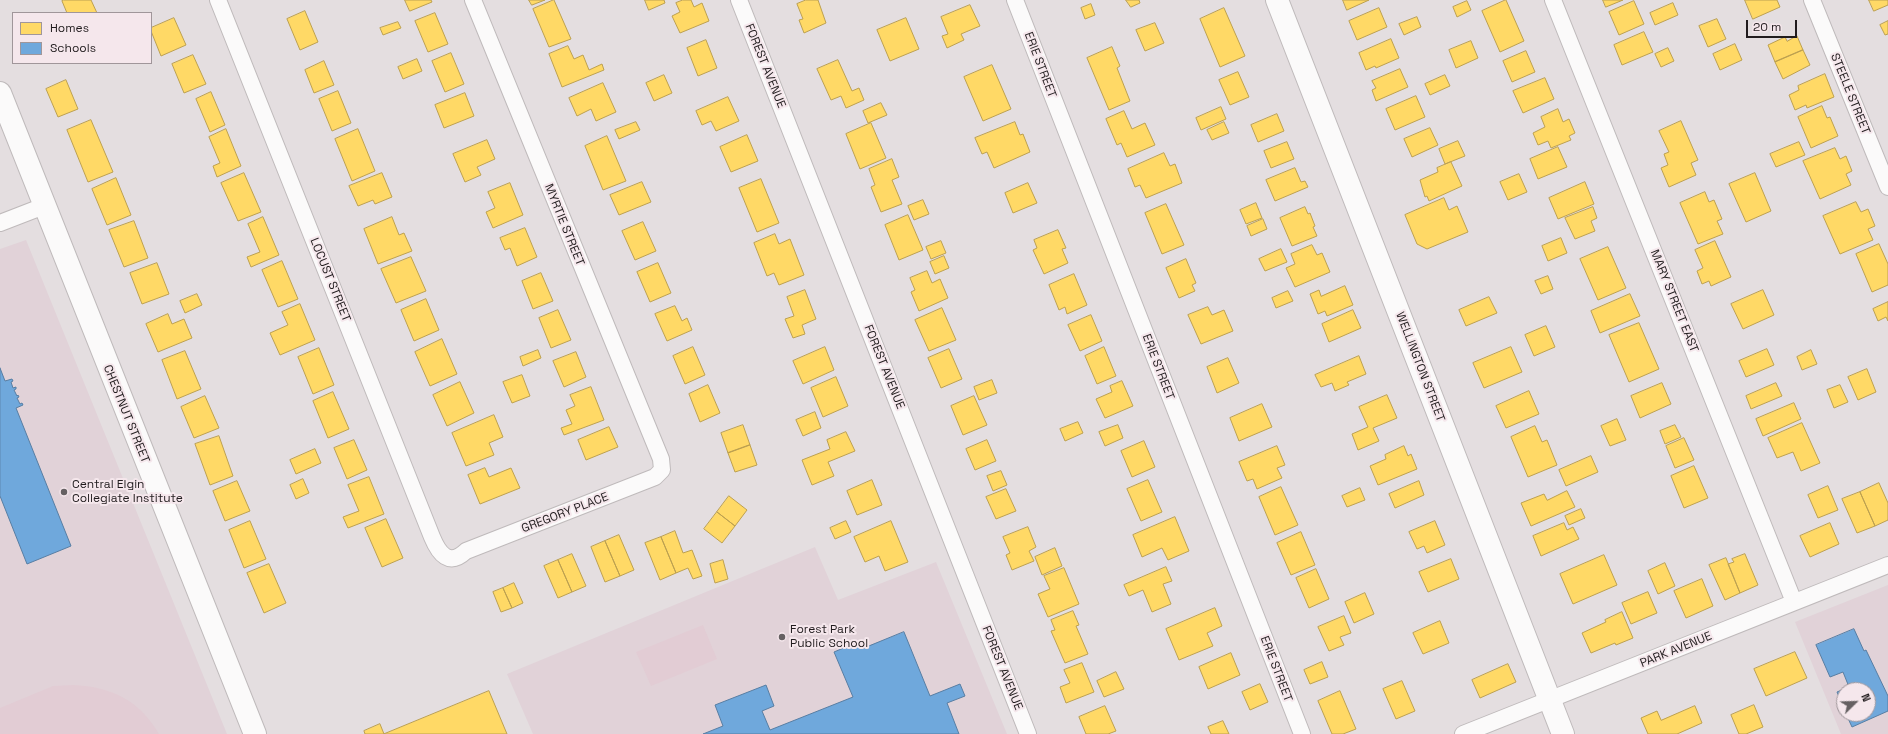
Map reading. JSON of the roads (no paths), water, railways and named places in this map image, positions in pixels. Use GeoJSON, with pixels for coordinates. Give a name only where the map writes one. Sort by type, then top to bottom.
{"type":"FeatureCollection","features":[{"type":"Feature","properties":{"kind":"street","name":"LOCUST STREET"},"geometry":{"type":"LineString","coordinates":[[218,0],[437,549],[446,557]]}},
{"type":"Feature","properties":{"kind":"street","name":"MYRTIE STREET"},"geometry":{"type":"LineString","coordinates":[[473,0],[656,449]]}},
{"type":"Feature","properties":{"kind":"street","name":"FOREST AVENUE"},"geometry":{"type":"LineString","coordinates":[[739,0],[1028,734]]}},
{"type":"Feature","properties":{"kind":"street","name":"ERIE STREET"},"geometry":{"type":"LineString","coordinates":[[1015,0],[1302,734]]}},
{"type":"Feature","properties":{"kind":"street","name":"WELLINGTON STREET"},"geometry":{"type":"LineString","coordinates":[[1277,0],[1563,734]]}},
{"type":"Feature","properties":{"kind":"street","name":"MARY STREET EAST"},"geometry":{"type":"LineString","coordinates":[[1553,0],[1794,602]]}},
{"type":"Feature","properties":{"kind":"street","name":"STEELE STREET"},"geometry":{"type":"LineString","coordinates":[[1812,0],[1888,187]]}},
{"type":"Feature","properties":{"kind":"street","name":"CHESTNUT STREET"},"geometry":{"type":"LineString","coordinates":[[0,93],[255,734]]}},
{"type":"Feature","properties":{"kind":"street"},"geometry":{"type":"LineString","coordinates":[[0,223],[44,206]]}},
{"type":"Feature","properties":{"kind":"street","name":"GREGORY PLACE"},"geometry":{"type":"LineString","coordinates":[[446,557],[452,560],[460,557],[466,551],[655,477],[662,470],[662,459],[656,449]]}},
{"type":"Feature","properties":{"kind":"street","name":"PARK AVENUE"},"geometry":{"type":"LineString","coordinates":[[1463,734],[1888,565]]}},
{"type":"Feature","properties":{"kind":"place","name":"Central Elgin Collegiate Institute"},"geometry":{"type":"Point","coordinates":[64,492]}},
{"type":"Feature","properties":{"kind":"place","name":"Forest Park Public School"},"geometry":{"type":"Point","coordinates":[782,637]}}]}
